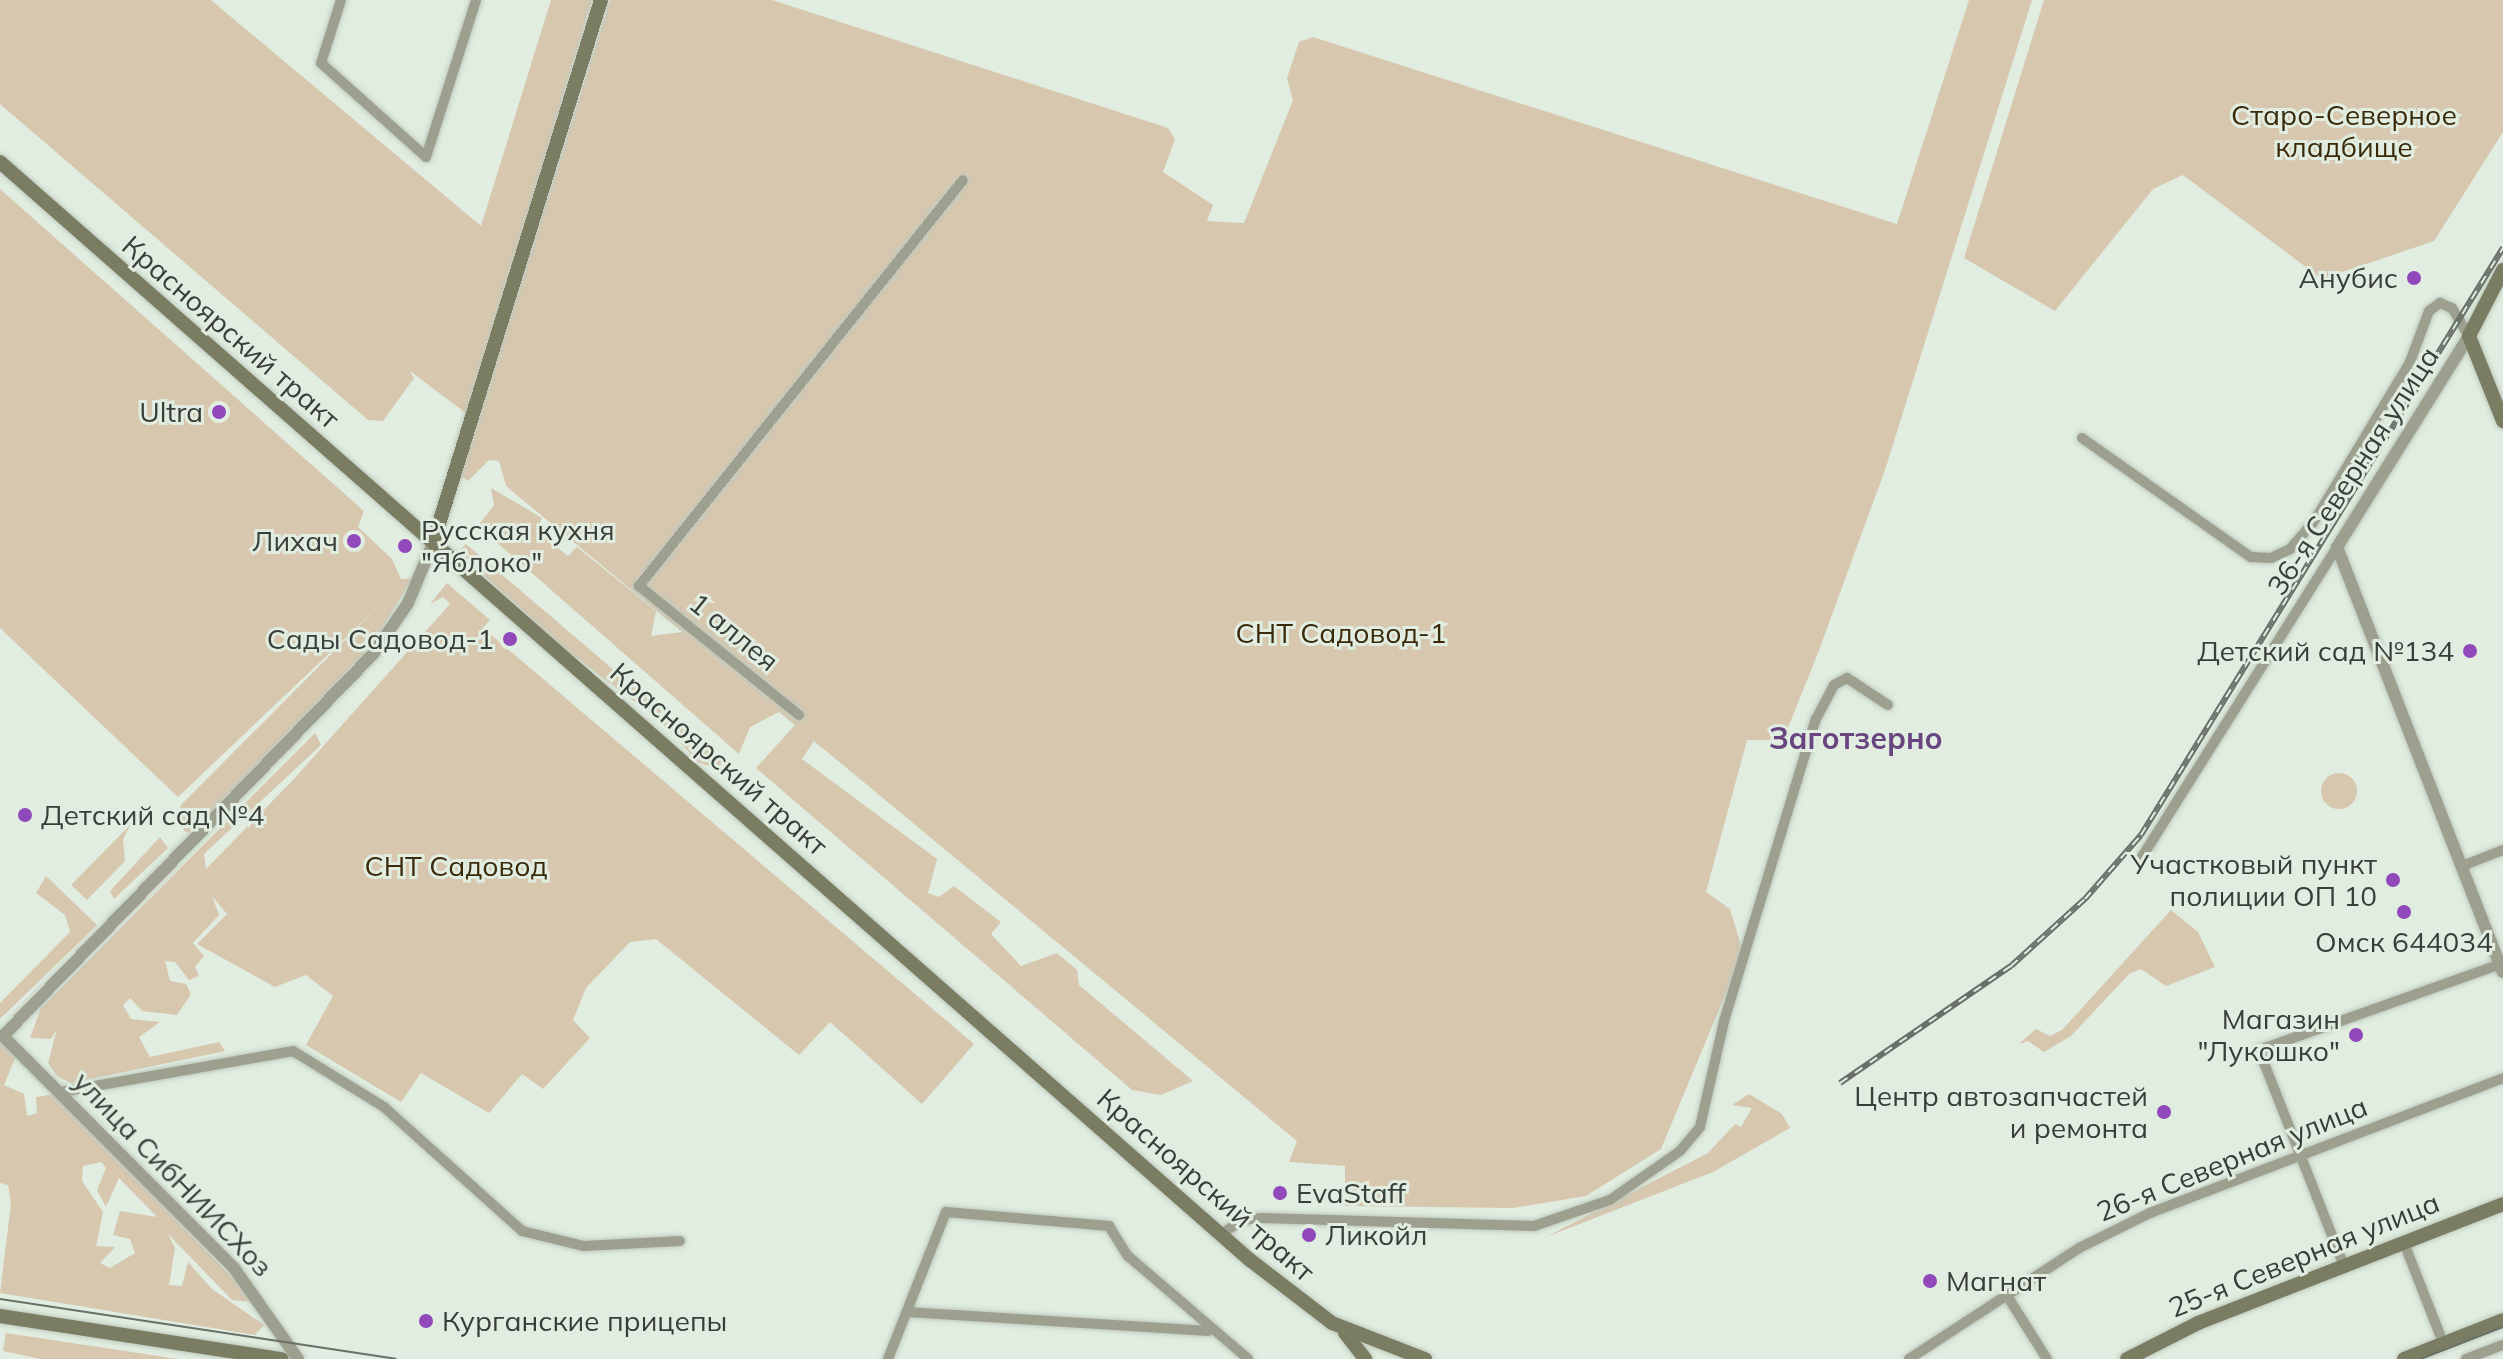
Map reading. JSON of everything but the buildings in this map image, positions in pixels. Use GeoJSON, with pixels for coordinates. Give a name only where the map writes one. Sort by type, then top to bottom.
{"type":"FeatureCollection","features":[{"type":"Feature","properties":{"kind":"main road"},"geometry":{"type":"LineString","coordinates":[[433,543],[601,0]]}},
{"type":"Feature","properties":{"kind":"main road","name":"Красноярский тракт"},"geometry":{"type":"LineString","coordinates":[[0,162],[1220,1235],[1332,1323],[1402,1356],[1425,1359]]}},
{"type":"Feature","properties":{"kind":"main road","name":"36-я Северная улица"},"geometry":{"type":"LineString","coordinates":[[2469,336],[2503,270]]}},
{"type":"Feature","properties":{"kind":"main road"},"geometry":{"type":"LineString","coordinates":[[2469,336],[2503,421]]}},
{"type":"Feature","properties":{"kind":"main road","name":"25-я Северная улица"},"geometry":{"type":"LineString","coordinates":[[2127,1359],[2344,1266],[2503,1204]]}},
{"type":"Feature","properties":{"kind":"main road"},"geometry":{"type":"LineString","coordinates":[[0,1316],[282,1359]]}},
{"type":"Feature","properties":{"kind":"main road"},"geometry":{"type":"LineString","coordinates":[[2404,1359],[2503,1320]]}},
{"type":"Feature","properties":{"kind":"main road"},"geometry":{"type":"LineString","coordinates":[[1332,1323],[1365,1359]]}},
{"type":"Feature","properties":{"kind":"main road"},"geometry":{"type":"LineString","coordinates":[[219,1349],[236,1359]]}},
{"type":"Feature","properties":{"kind":"street"},"geometry":{"type":"LineString","coordinates":[[341,0],[321,63],[426,157],[476,0]]}},
{"type":"Feature","properties":{"kind":"street","name":"1 аллея"},"geometry":{"type":"LineString","coordinates":[[799,715],[639,586],[963,180]]}},
{"type":"Feature","properties":{"kind":"street"},"geometry":{"type":"LineString","coordinates":[[2082,438],[2251,557],[2271,558],[2290,549],[2313,523],[2410,362],[2429,311],[2440,303],[2452,308],[2469,336]]}},
{"type":"Feature","properties":{"kind":"street","name":"36-я Северная улица"},"geometry":{"type":"LineString","coordinates":[[2140,860],[2469,336]]}},
{"type":"Feature","properties":{"kind":"street"},"geometry":{"type":"LineString","coordinates":[[2,1035],[373,654],[408,603],[433,543]]}},
{"type":"Feature","properties":{"kind":"street"},"geometry":{"type":"LineString","coordinates":[[2337,547],[2502,966],[2259,1050],[2344,1266]]}},
{"type":"Feature","properties":{"kind":"street"},"geometry":{"type":"LineString","coordinates":[[1220,1235],[1242,1220],[1262,1218],[1534,1226],[1610,1200],[1670,1160],[1700,1127],[1724,1021],[1816,719],[1834,685],[1847,678],[1888,705]]}},
{"type":"Feature","properties":{"kind":"street"},"geometry":{"type":"LineString","coordinates":[[2462,866],[2503,850]]}},
{"type":"Feature","properties":{"kind":"street","name":"улица СибНИИСХоз"},"geometry":{"type":"LineString","coordinates":[[2,1035],[251,1288],[298,1359]]}},
{"type":"Feature","properties":{"kind":"street"},"geometry":{"type":"LineString","coordinates":[[61,1092],[293,1051],[384,1107],[522,1231],[584,1246],[680,1241]]}},
{"type":"Feature","properties":{"kind":"street","name":"26-я Северная улица"},"geometry":{"type":"LineString","coordinates":[[1909,1359],[2006,1294],[2150,1213],[2503,1078]]}},
{"type":"Feature","properties":{"kind":"street"},"geometry":{"type":"LineString","coordinates":[[888,1359],[946,1212],[1109,1226],[1119,1246],[1192,1307],[1208,1331],[1248,1359]]}},
{"type":"Feature","properties":{"kind":"street"},"geometry":{"type":"LineString","coordinates":[[2404,1243],[2440,1335]]}},
{"type":"Feature","properties":{"kind":"street"},"geometry":{"type":"LineString","coordinates":[[2006,1294],[2047,1359]]}},
{"type":"Feature","properties":{"kind":"street"},"geometry":{"type":"LineString","coordinates":[[908,1312],[1208,1331]]}},
{"type":"Feature","properties":{"kind":"street"},"geometry":{"type":"LineString","coordinates":[[2466,1359],[2503,1345]]}},
{"type":"Feature","properties":{"kind":"green space"},"geometry":{"type":"Polygon","coordinates":[[[0,0],[211,0],[481,226],[551,0],[592,0],[467,414],[410,371],[414,378],[383,421],[368,420],[0,104],[0,0]]]}},
{"type":"Feature","properties":{"kind":"green space","name":"СНТ Садовод-1"},"geometry":{"type":"Polygon","coordinates":[[[610,0],[772,0],[1168,128],[1175,139],[1163,172],[1213,205],[1207,221],[1244,223],[1293,100],[1287,78],[1299,42],[1313,37],[1897,224],[1969,0],[2032,0],[1885,470],[1818,653],[1783,740],[1747,740],[1706,892],[1730,909],[1743,952],[1661,1149],[1586,1196],[1513,1208],[1345,1206],[1345,1166],[1289,1162],[1297,1141],[506,486],[499,461],[489,460],[468,481],[461,476],[610,0]]]}},
{"type":"Feature","properties":{"kind":"green space","name":"Старо-Северное кладбище"},"geometry":{"type":"Polygon","coordinates":[[[2044,0],[2503,0],[2503,132],[2434,241],[2322,279],[2183,175],[2153,189],[2055,311],[1964,258],[2044,0]]]}},
{"type":"Feature","properties":{"kind":"green space"},"geometry":{"type":"Polygon","coordinates":[[[0,189],[364,511],[358,527],[392,559],[401,579],[412,579],[372,645],[194,834],[184,831],[180,806],[378,607],[178,797],[0,628],[0,189]]]}},
{"type":"Feature","properties":{"kind":"green space"},"geometry":{"type":"Polygon","coordinates":[[[491,488],[542,518],[536,531],[568,556],[577,547],[656,611],[651,636],[682,632],[779,712],[750,727],[739,754],[478,526],[494,505],[491,488]]]}},
{"type":"Feature","properties":{"kind":"green space"},"geometry":{"type":"Polygon","coordinates":[[[466,544],[717,758],[731,760],[730,774],[698,762],[660,721],[565,649],[458,552],[466,544]]]}},
{"type":"Feature","properties":{"kind":"green space","name":"СНТ Садовод"},"geometry":{"type":"Polygon","coordinates":[[[447,583],[490,620],[483,628],[974,1044],[922,1104],[830,1022],[799,1055],[656,939],[630,942],[586,988],[573,1020],[590,1038],[543,1089],[522,1074],[489,1113],[421,1073],[401,1102],[306,1045],[333,996],[306,975],[275,987],[197,944],[227,914],[212,896],[219,915],[193,943],[204,956],[195,967],[199,976],[189,980],[175,962],[165,961],[170,981],[186,984],[191,994],[177,1015],[142,1011],[130,998],[123,1005],[131,1019],[160,1022],[139,1037],[150,1057],[219,1042],[225,1051],[71,1083],[57,1076],[48,1063],[57,1029],[51,1039],[30,1038],[41,1008],[315,733],[321,745],[204,854],[206,869],[293,780],[450,604],[443,597],[430,604],[447,583]]]}},
{"type":"Feature","properties":{"kind":"green space"},"geometry":{"type":"Polygon","coordinates":[[[795,725],[814,741],[802,759],[937,859],[928,893],[939,897],[954,886],[1001,922],[991,934],[1021,966],[1057,953],[1077,970],[1079,985],[1193,1081],[1161,1095],[1132,1090],[756,768],[795,725]]]}},
{"type":"Feature","properties":{"kind":"green space"},"geometry":{"type":"Polygon","coordinates":[[[2339,773],[2352,778],[2357,791],[2352,804],[2339,809],[2326,804],[2321,791],[2326,778],[2339,773]]]}},
{"type":"Feature","properties":{"kind":"green space"},"geometry":{"type":"Polygon","coordinates":[[[131,824],[123,839],[125,861],[87,900],[71,885],[131,824]]]}},
{"type":"Feature","properties":{"kind":"green space"},"geometry":{"type":"Polygon","coordinates":[[[160,837],[168,848],[114,899],[110,891],[160,837]]]}},
{"type":"Feature","properties":{"kind":"green space"},"geometry":{"type":"Polygon","coordinates":[[[46,876],[97,925],[0,1019],[0,1003],[70,932],[65,915],[36,893],[46,876]]]}},
{"type":"Feature","properties":{"kind":"green space"},"geometry":{"type":"Polygon","coordinates":[[[2171,910],[2198,932],[2215,967],[2166,986],[2141,969],[2129,974],[2071,1036],[2044,1052],[2028,1041],[2019,1044],[2036,1029],[2050,1036],[2062,1030],[2171,910]]]}},
{"type":"Feature","properties":{"kind":"green space"},"geometry":{"type":"Polygon","coordinates":[[[0,1041],[16,1056],[4,1085],[24,1094],[27,1116],[37,1113],[36,1097],[56,1094],[256,1302],[232,1300],[168,1234],[175,1248],[169,1285],[182,1286],[188,1262],[212,1289],[264,1325],[255,1335],[0,1293],[11,1204],[8,1185],[0,1183],[0,1041]],[[101,1162],[83,1166],[82,1181],[103,1212],[96,1246],[115,1247],[100,1263],[110,1268],[135,1253],[130,1239],[113,1235],[120,1211],[157,1217],[119,1178],[106,1207],[97,1190],[106,1168],[101,1162]]]}},
{"type":"Feature","properties":{"kind":"green space"},"geometry":{"type":"Polygon","coordinates":[[[1749,1094],[1782,1114],[1790,1128],[1713,1172],[1546,1237],[1708,1153],[1735,1124],[1741,1127],[1752,1108],[1732,1105],[1749,1094]]]}},
{"type":"Feature","properties":{"kind":"green space"},"geometry":{"type":"Polygon","coordinates":[[[6,1332],[178,1359],[40,1359],[3,1351],[6,1332]]]}},
{"type":"Feature","properties":{"kind":"tram line"},"geometry":{"type":"LineString","coordinates":[[0,1299],[395,1359]]}},
{"type":"Feature","properties":{"kind":"tram line"},"geometry":{"type":"LineString","coordinates":[[2420,1359],[2503,1327]]}},
{"type":"Feature","properties":{"kind":"railway"},"geometry":{"type":"LineString","coordinates":[[1840,1083],[2011,966],[2085,899],[2141,835],[2503,248]]}},
{"type":"Feature","properties":{"kind":"place","name":"Анубис"},"geometry":{"type":"Point","coordinates":[2414,278]}},
{"type":"Feature","properties":{"kind":"place","name":"Ultra"},"geometry":{"type":"Point","coordinates":[219,412]}},
{"type":"Feature","properties":{"kind":"place","name":"Лихач"},"geometry":{"type":"Point","coordinates":[354,541]}},
{"type":"Feature","properties":{"kind":"place","name":"Русская кухня \"Яблоко\""},"geometry":{"type":"Point","coordinates":[405,546]}},
{"type":"Feature","properties":{"kind":"place","name":"Сады Садовод-1"},"geometry":{"type":"Point","coordinates":[510,639]}},
{"type":"Feature","properties":{"kind":"place","name":"Детский сад №134"},"geometry":{"type":"Point","coordinates":[2470,651]}},
{"type":"Feature","properties":{"kind":"place","name":"Детский сад №4"},"geometry":{"type":"Point","coordinates":[25,815]}},
{"type":"Feature","properties":{"kind":"place","name":"Участковый пункт полиции ОП 10"},"geometry":{"type":"Point","coordinates":[2393,880]}},
{"type":"Feature","properties":{"kind":"place","name":"Омск 644034"},"geometry":{"type":"Point","coordinates":[2404,912]}},
{"type":"Feature","properties":{"kind":"place","name":"Магазин \"Лукошко\""},"geometry":{"type":"Point","coordinates":[2356,1035]}},
{"type":"Feature","properties":{"kind":"place","name":"Центр автозапчастей и ремонта"},"geometry":{"type":"Point","coordinates":[2164,1112]}},
{"type":"Feature","properties":{"kind":"place","name":"EvaStaff"},"geometry":{"type":"Point","coordinates":[1280,1193]}},
{"type":"Feature","properties":{"kind":"place","name":"Ликойл"},"geometry":{"type":"Point","coordinates":[1309,1235]}},
{"type":"Feature","properties":{"kind":"place","name":"Магнат"},"geometry":{"type":"Point","coordinates":[1930,1281]}},
{"type":"Feature","properties":{"kind":"place","name":"Курганские прицепы"},"geometry":{"type":"Point","coordinates":[426,1321]}},
{"type":"Feature","properties":{"kind":"district","name":"Заготзерно"},"geometry":{"type":"Point","coordinates":[1856,738]}}]}
